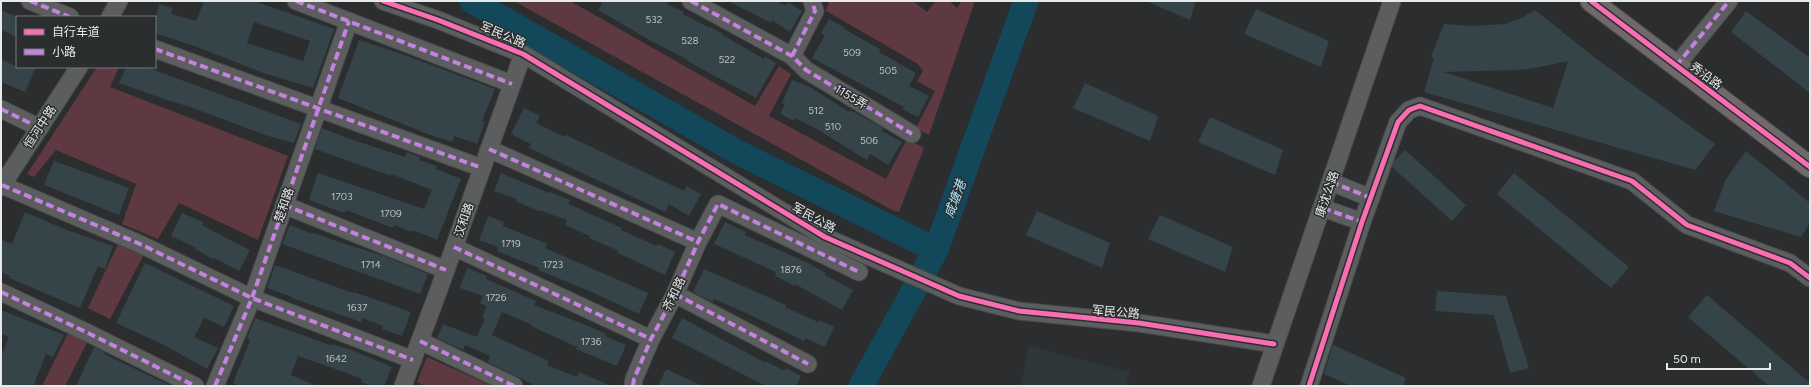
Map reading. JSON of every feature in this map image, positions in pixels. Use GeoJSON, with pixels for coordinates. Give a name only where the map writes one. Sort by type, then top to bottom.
{"type":"FeatureCollection","features":[{"type":"Feature","properties":{"kind":"main road","name":"秀沿路"},"geometry":{"type":"LineString","coordinates":[[1591,1],[1810,167]]}},
{"type":"Feature","properties":{"kind":"street"},"geometry":{"type":"LineString","coordinates":[[30,1],[68,16]]}},
{"type":"Feature","properties":{"kind":"street"},"geometry":{"type":"LineString","coordinates":[[111,16],[120,1]]}},
{"type":"Feature","properties":{"kind":"street"},"geometry":{"type":"LineString","coordinates":[[296,1],[512,84]]}},
{"type":"Feature","properties":{"kind":"street","name":"军民公路"},"geometry":{"type":"LineString","coordinates":[[383,1],[438,20],[523,54],[825,237],[890,264],[959,296],[1019,311],[1139,324],[1274,344]]}},
{"type":"Feature","properties":{"kind":"street","name":"1155弄"},"geometry":{"type":"LineString","coordinates":[[691,1],[792,56],[806,70],[912,134]]}},
{"type":"Feature","properties":{"kind":"street"},"geometry":{"type":"LineString","coordinates":[[792,56],[814,11],[812,1]]}},
{"type":"Feature","properties":{"kind":"street","name":"康沈公路"},"geometry":{"type":"LineString","coordinates":[[1261,386],[1274,344],[1323,208],[1392,1]]}},
{"type":"Feature","properties":{"kind":"street"},"geometry":{"type":"LineString","coordinates":[[1676,66],[1729,1]]}},
{"type":"Feature","properties":{"kind":"street","name":"楚和路"},"geometry":{"type":"LineString","coordinates":[[215,386],[252,298],[317,109],[349,22]]}},
{"type":"Feature","properties":{"kind":"street"},"geometry":{"type":"LineString","coordinates":[[156,49],[482,168]]}},
{"type":"Feature","properties":{"kind":"street","name":"汉和路"},"geometry":{"type":"LineString","coordinates":[[403,386],[523,54]]}},
{"type":"Feature","properties":{"kind":"street","name":"恒河中路"},"geometry":{"type":"LineString","coordinates":[[2,186],[77,68]]}},
{"type":"Feature","properties":{"kind":"street"},"geometry":{"type":"LineString","coordinates":[[1309,386],[1362,222],[1398,122],[1409,110],[1420,106],[1632,181],[1687,225],[1790,263],[1810,278]]}},
{"type":"Feature","properties":{"kind":"street"},"geometry":{"type":"LineString","coordinates":[[1,109],[40,128]]}},
{"type":"Feature","properties":{"kind":"street"},"geometry":{"type":"LineString","coordinates":[[489,149],[698,242]]}},
{"type":"Feature","properties":{"kind":"street"},"geometry":{"type":"LineString","coordinates":[[1331,182],[1371,198]]}},
{"type":"Feature","properties":{"kind":"street"},"geometry":{"type":"LineString","coordinates":[[2,186],[140,244],[252,298],[413,360]]}},
{"type":"Feature","properties":{"kind":"street","name":"齐和路"},"geometry":{"type":"LineString","coordinates":[[633,386],[634,379],[651,339],[675,294],[698,242],[718,204],[859,272]]}},
{"type":"Feature","properties":{"kind":"street"},"geometry":{"type":"LineString","coordinates":[[284,205],[446,270]]}},
{"type":"Feature","properties":{"kind":"street"},"geometry":{"type":"LineString","coordinates":[[1323,208],[1362,222]]}},
{"type":"Feature","properties":{"kind":"street"},"geometry":{"type":"LineString","coordinates":[[454,247],[651,339]]}},
{"type":"Feature","properties":{"kind":"street"},"geometry":{"type":"LineString","coordinates":[[1,292],[88,332],[195,386]]}},
{"type":"Feature","properties":{"kind":"street"},"geometry":{"type":"LineString","coordinates":[[675,294],[808,364]]}},
{"type":"Feature","properties":{"kind":"street"},"geometry":{"type":"LineString","coordinates":[[420,341],[514,386]]}},
{"type":"Feature","properties":{"kind":"shaded area"},"geometry":{"type":"Polygon","coordinates":[[[514,1],[570,1],[755,106],[779,66],[791,74],[769,116],[886,179],[907,139],[924,148],[899,212],[892,210],[514,1]]]}},
{"type":"Feature","properties":{"kind":"shaded area"},"geometry":{"type":"Polygon","coordinates":[[[829,1],[913,1],[927,12],[936,1],[949,1],[957,8],[962,1],[975,1],[929,135],[916,128],[935,91],[917,81],[923,71],[918,64],[826,11],[829,1]]]}},
{"type":"Feature","properties":{"kind":"shaded area"},"geometry":{"type":"Polygon","coordinates":[[[96,68],[119,68],[110,87],[288,156],[258,240],[179,203],[158,239],[122,224],[136,184],[56,150],[34,177],[27,174],[96,68]]]}},
{"type":"Feature","properties":{"kind":"shaded area"},"geometry":{"type":"Polygon","coordinates":[[[119,242],[143,256],[110,319],[88,308],[119,242]]]}},
{"type":"Feature","properties":{"kind":"shaded area"},"geometry":{"type":"Polygon","coordinates":[[[69,331],[88,341],[65,386],[42,386],[69,331]]]}},
{"type":"Feature","properties":{"kind":"shaded area"},"geometry":{"type":"Polygon","coordinates":[[[1029,346],[1130,372],[1126,386],[1021,386],[1029,346]]]}},
{"type":"Feature","properties":{"kind":"shaded area"},"geometry":{"type":"Polygon","coordinates":[[[427,357],[492,386],[426,386],[417,382],[427,357]]]}},
{"type":"Feature","properties":{"kind":"building"},"geometry":{"type":"Polygon","coordinates":[[[204,1],[254,1],[334,29],[313,88],[266,74],[194,46],[156,33],[156,16],[159,4],[173,8],[171,14],[196,21],[204,1]],[[254,22],[247,43],[303,61],[310,41],[254,22]]]}},
{"type":"Feature","properties":{"kind":"building"},"geometry":{"type":"Polygon","coordinates":[[[603,1],[668,1],[667,4],[684,12],[683,14],[722,33],[721,34],[764,59],[765,56],[776,63],[756,98],[651,41],[598,10],[603,1]]]}},
{"type":"Feature","properties":{"kind":"building"},"geometry":{"type":"Polygon","coordinates":[[[728,1],[777,1],[786,6],[788,2],[802,11],[790,32],[772,20],[771,23],[728,1]]]}},
{"type":"Feature","properties":{"kind":"building"},"geometry":{"type":"Polygon","coordinates":[[[1146,1],[1196,1],[1190,20],[1146,1]]]}},
{"type":"Feature","properties":{"kind":"building"},"geometry":{"type":"Polygon","coordinates":[[[1256,9],[1329,41],[1321,67],[1244,34],[1256,9]]]}},
{"type":"Feature","properties":{"kind":"building"},"geometry":{"type":"Polygon","coordinates":[[[1,10],[16,17],[16,37],[1,30],[1,10]]]}},
{"type":"Feature","properties":{"kind":"building"},"geometry":{"type":"Polygon","coordinates":[[[1535,10],[1594,57],[1715,144],[1695,170],[1424,92],[1434,58],[1431,57],[1444,24],[1471,26],[1505,24],[1521,18],[1535,10]],[[1568,61],[1535,68],[1516,70],[1444,72],[1553,108],[1568,61]]]}},
{"type":"Feature","properties":{"kind":"building"},"geometry":{"type":"Polygon","coordinates":[[[1746,11],[1810,58],[1810,93],[1731,32],[1746,11]]]}},
{"type":"Feature","properties":{"kind":"building"},"geometry":{"type":"Polygon","coordinates":[[[829,19],[880,49],[879,52],[916,73],[909,86],[929,96],[918,117],[902,109],[904,107],[812,58],[825,35],[821,33],[829,19]]]}},
{"type":"Feature","properties":{"kind":"building"},"geometry":{"type":"Polygon","coordinates":[[[359,40],[402,54],[495,89],[482,121],[485,122],[477,144],[454,136],[452,142],[430,135],[338,98],[359,40]]]}},
{"type":"Feature","properties":{"kind":"building"},"geometry":{"type":"Polygon","coordinates":[[[1,59],[16,66],[16,68],[36,68],[25,92],[1,82],[1,59]]]}},
{"type":"Feature","properties":{"kind":"building"},"geometry":{"type":"Polygon","coordinates":[[[126,68],[149,68],[301,124],[294,143],[268,136],[193,108],[119,83],[126,68]]]}},
{"type":"Feature","properties":{"kind":"building"},"geometry":{"type":"Polygon","coordinates":[[[792,80],[810,87],[849,112],[850,110],[883,128],[882,131],[902,142],[888,165],[870,154],[867,160],[815,128],[795,118],[794,121],[780,114],[785,104],[782,103],[792,80]]]}},
{"type":"Feature","properties":{"kind":"building"},"geometry":{"type":"Polygon","coordinates":[[[1085,83],[1158,116],[1150,141],[1073,108],[1085,83]]]}},
{"type":"Feature","properties":{"kind":"building"},"geometry":{"type":"Polygon","coordinates":[[[524,108],[540,116],[536,123],[565,137],[566,135],[684,191],[686,186],[701,194],[689,216],[669,204],[665,212],[529,148],[531,144],[511,134],[524,108]]]}},
{"type":"Feature","properties":{"kind":"building"},"geometry":{"type":"Polygon","coordinates":[[[1210,117],[1283,150],[1275,175],[1198,142],[1210,117]]]}},
{"type":"Feature","properties":{"kind":"building"},"geometry":{"type":"Polygon","coordinates":[[[322,128],[405,157],[407,152],[420,157],[419,160],[437,166],[436,169],[461,179],[437,240],[413,230],[412,232],[394,225],[393,228],[346,210],[344,213],[309,200],[318,173],[424,209],[432,190],[391,174],[391,176],[315,149],[322,128]]]}},
{"type":"Feature","properties":{"kind":"building"},"geometry":{"type":"Polygon","coordinates":[[[1405,150],[1466,205],[1452,221],[1392,167],[1394,161],[1405,150]]]}},
{"type":"Feature","properties":{"kind":"building"},"geometry":{"type":"Polygon","coordinates":[[[1746,151],[1810,203],[1810,223],[1801,237],[1714,211],[1726,179],[1746,151]]]}},
{"type":"Feature","properties":{"kind":"building"},"geometry":{"type":"Polygon","coordinates":[[[54,161],[129,188],[119,215],[44,185],[54,161]]]}},
{"type":"Feature","properties":{"kind":"building"},"geometry":{"type":"Polygon","coordinates":[[[501,173],[570,200],[569,204],[622,228],[621,230],[657,246],[658,244],[675,252],[665,275],[618,253],[619,251],[589,238],[590,236],[565,225],[567,220],[539,210],[538,211],[516,201],[517,199],[494,191],[501,173]]]}},
{"type":"Feature","properties":{"kind":"building"},"geometry":{"type":"Polygon","coordinates":[[[1514,173],[1629,267],[1611,288],[1497,194],[1514,173]]]}},
{"type":"Feature","properties":{"kind":"building"},"geometry":{"type":"Polygon","coordinates":[[[1037,211],[1110,243],[1102,268],[1026,235],[1037,211]]]}},
{"type":"Feature","properties":{"kind":"building"},"geometry":{"type":"Polygon","coordinates":[[[25,212],[64,229],[113,246],[105,269],[98,266],[80,308],[9,278],[10,276],[1,272],[1,240],[12,244],[25,212]]]}},
{"type":"Feature","properties":{"kind":"building"},"geometry":{"type":"Polygon","coordinates":[[[182,213],[203,222],[202,225],[250,250],[239,271],[214,258],[213,259],[195,249],[196,248],[171,236],[182,213]]]}},
{"type":"Feature","properties":{"kind":"building"},"geometry":{"type":"Polygon","coordinates":[[[1160,215],[1233,247],[1225,272],[1148,239],[1160,215]]]}},
{"type":"Feature","properties":{"kind":"building"},"geometry":{"type":"Polygon","coordinates":[[[488,216],[504,222],[503,226],[547,244],[545,248],[648,293],[639,314],[587,290],[538,270],[539,268],[497,251],[498,247],[479,240],[488,216]]]}},
{"type":"Feature","properties":{"kind":"building"},"geometry":{"type":"Polygon","coordinates":[[[725,222],[746,232],[745,235],[806,262],[826,273],[825,275],[853,290],[842,310],[795,284],[795,286],[775,276],[776,272],[714,244],[725,222]]]}},
{"type":"Feature","properties":{"kind":"building"},"geometry":{"type":"Polygon","coordinates":[[[290,225],[313,234],[314,233],[387,257],[428,274],[420,294],[282,244],[290,225]]]}},
{"type":"Feature","properties":{"kind":"building"},"geometry":{"type":"Polygon","coordinates":[[[145,263],[234,306],[224,327],[204,318],[194,337],[218,348],[207,369],[166,346],[116,323],[145,263]]]}},
{"type":"Feature","properties":{"kind":"building"},"geometry":{"type":"Polygon","coordinates":[[[275,265],[411,312],[402,336],[382,329],[383,326],[362,318],[361,322],[267,288],[275,265]]]}},
{"type":"Feature","properties":{"kind":"building"},"geometry":{"type":"Polygon","coordinates":[[[467,268],[487,276],[486,279],[536,301],[534,305],[586,325],[606,334],[605,336],[626,345],[617,366],[576,349],[577,347],[502,312],[492,335],[549,361],[547,365],[577,377],[579,372],[611,386],[536,386],[488,362],[490,356],[465,345],[463,350],[437,338],[443,324],[477,337],[485,318],[482,317],[487,306],[480,303],[483,296],[460,288],[467,268]]]}},
{"type":"Feature","properties":{"kind":"building"},"geometry":{"type":"Polygon","coordinates":[[[704,269],[786,305],[785,307],[818,322],[819,320],[834,327],[825,347],[805,338],[804,341],[746,313],[714,299],[713,302],[693,292],[704,269]]]}},
{"type":"Feature","properties":{"kind":"building"},"geometry":{"type":"Polygon","coordinates":[[[1437,291],[1506,296],[1529,368],[1510,373],[1494,315],[1435,311],[1437,291]]]}},
{"type":"Feature","properties":{"kind":"building"},"geometry":{"type":"Polygon","coordinates":[[[1707,295],[1810,383],[1810,386],[1769,386],[1688,317],[1707,295]]]}},
{"type":"Feature","properties":{"kind":"building"},"geometry":{"type":"Polygon","coordinates":[[[1,310],[64,335],[53,357],[46,354],[33,386],[6,386],[1,384],[1,356],[9,337],[1,334],[1,310]]]}},
{"type":"Feature","properties":{"kind":"building"},"geometry":{"type":"Polygon","coordinates":[[[255,318],[330,345],[352,350],[392,367],[384,386],[371,386],[361,382],[362,379],[298,356],[291,375],[317,386],[240,386],[233,383],[250,340],[247,339],[255,318]]]}},
{"type":"Feature","properties":{"kind":"building"},"geometry":{"type":"Polygon","coordinates":[[[682,318],[766,363],[767,362],[785,371],[786,368],[801,376],[796,386],[766,386],[672,338],[682,318]]]}},
{"type":"Feature","properties":{"kind":"building"},"geometry":{"type":"Polygon","coordinates":[[[1333,345],[1406,378],[1402,386],[1351,386],[1324,374],[1333,345]]]}},
{"type":"Feature","properties":{"kind":"building"},"geometry":{"type":"Polygon","coordinates":[[[94,347],[105,352],[104,354],[171,386],[76,386],[94,347]]]}},
{"type":"Feature","properties":{"kind":"building"},"geometry":{"type":"Polygon","coordinates":[[[666,369],[702,386],[658,386],[666,369]]]}},
{"type":"Feature","properties":{"kind":"waterway"},"geometry":{"type":"LineString","coordinates":[[472,1],[739,153],[936,250]]}},
{"type":"Feature","properties":{"kind":"waterway","name":"咸塘港"},"geometry":{"type":"LineString","coordinates":[[861,386],[936,250],[1026,1]]}},
{"type":"Feature","properties":{"kind":"marked path"},"geometry":{"type":"LineString","coordinates":[[30,1],[68,16]]}},
{"type":"Feature","properties":{"kind":"marked path"},"geometry":{"type":"LineString","coordinates":[[296,1],[512,84]]}},
{"type":"Feature","properties":{"kind":"marked path"},"geometry":{"type":"LineString","coordinates":[[691,1],[792,56],[806,70],[912,134]]}},
{"type":"Feature","properties":{"kind":"marked path"},"geometry":{"type":"LineString","coordinates":[[792,56],[815,11],[812,1]]}},
{"type":"Feature","properties":{"kind":"marked path"},"geometry":{"type":"LineString","coordinates":[[1676,66],[1729,1]]}},
{"type":"Feature","properties":{"kind":"marked path"},"geometry":{"type":"LineString","coordinates":[[215,386],[252,298],[349,21]]}},
{"type":"Feature","properties":{"kind":"marked path"},"geometry":{"type":"LineString","coordinates":[[156,49],[482,168]]}},
{"type":"Feature","properties":{"kind":"marked path"},"geometry":{"type":"LineString","coordinates":[[1,109],[40,128]]}},
{"type":"Feature","properties":{"kind":"marked path"},"geometry":{"type":"LineString","coordinates":[[489,149],[698,242]]}},
{"type":"Feature","properties":{"kind":"marked path"},"geometry":{"type":"LineString","coordinates":[[1331,182],[1371,198]]}},
{"type":"Feature","properties":{"kind":"marked path"},"geometry":{"type":"LineString","coordinates":[[2,185],[140,244],[252,298],[413,360]]}},
{"type":"Feature","properties":{"kind":"marked path"},"geometry":{"type":"LineString","coordinates":[[633,386],[634,379],[651,339],[675,294],[698,242],[718,204],[859,272]]}},
{"type":"Feature","properties":{"kind":"marked path"},"geometry":{"type":"LineString","coordinates":[[284,205],[446,270]]}},
{"type":"Feature","properties":{"kind":"marked path"},"geometry":{"type":"LineString","coordinates":[[1323,208],[1362,222]]}},
{"type":"Feature","properties":{"kind":"marked path"},"geometry":{"type":"LineString","coordinates":[[454,247],[651,339]]}},
{"type":"Feature","properties":{"kind":"marked path"},"geometry":{"type":"LineString","coordinates":[[1,292],[195,386]]}},
{"type":"Feature","properties":{"kind":"marked path"},"geometry":{"type":"LineString","coordinates":[[675,294],[808,364]]}},
{"type":"Feature","properties":{"kind":"marked path"},"geometry":{"type":"LineString","coordinates":[[420,341],[514,386]]}},
{"type":"Feature","properties":{"kind":"cycle path"},"geometry":{"type":"LineString","coordinates":[[383,1],[438,20],[523,54],[825,237],[959,296],[1019,311],[1139,323],[1274,344]]}},
{"type":"Feature","properties":{"kind":"cycle path"},"geometry":{"type":"LineString","coordinates":[[1591,1],[1810,167]]}},
{"type":"Feature","properties":{"kind":"cycle path"},"geometry":{"type":"LineString","coordinates":[[1309,386],[1362,222],[1398,122],[1409,110],[1420,106],[1632,181],[1687,225],[1790,263],[1810,278]]}}]}
